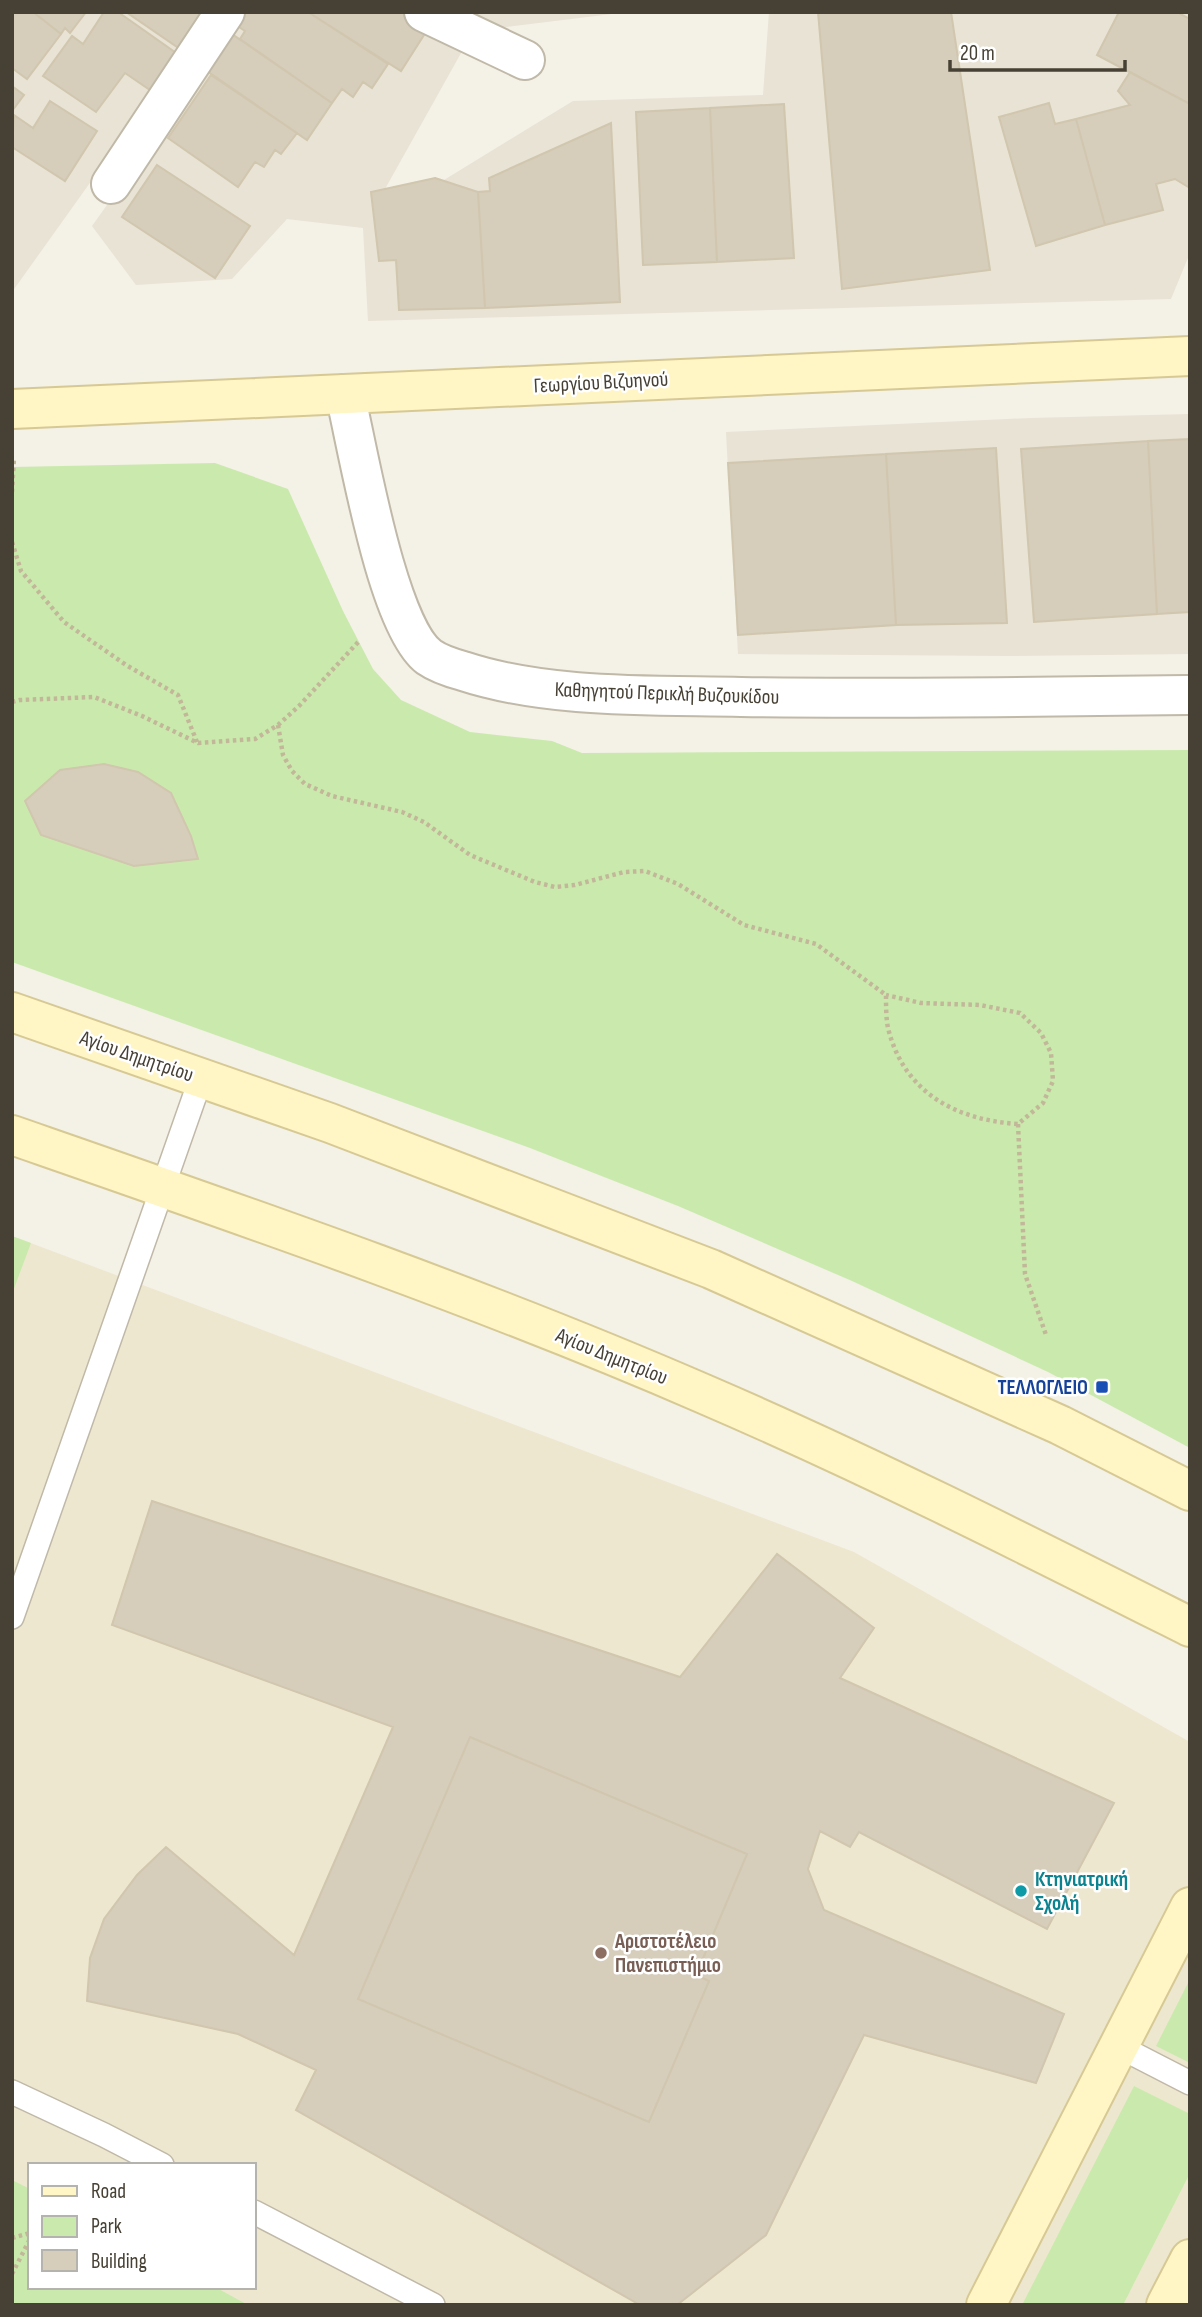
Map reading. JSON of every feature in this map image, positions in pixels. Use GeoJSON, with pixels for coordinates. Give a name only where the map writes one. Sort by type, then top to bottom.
{"type":"FeatureCollection","features":[{"type":"Feature","properties":{"kind":"main road","name":"Γεωργίου Βιζυηνού"},"geometry":{"type":"LineString","coordinates":[[12,409],[1190,356]]}},
{"type":"Feature","properties":{"kind":"main road","name":"Αγίου Δημητρίου"},"geometry":{"type":"LineString","coordinates":[[12,1012],[330,1123],[711,1269],[1060,1425],[1190,1491]]}},
{"type":"Feature","properties":{"kind":"main road","name":"Αγίου Δημητρίου"},"geometry":{"type":"LineString","coordinates":[[12,1135],[347,1253],[538,1326],[704,1394],[991,1527],[1190,1628]]}},
{"type":"Feature","properties":{"kind":"main road"},"geometry":{"type":"LineString","coordinates":[[986,2305],[1190,1907]]}},
{"type":"Feature","properties":{"kind":"main road"},"geometry":{"type":"LineString","coordinates":[[1166,2305],[1190,2259]]}},
{"type":"Feature","properties":{"kind":"street"},"geometry":{"type":"LineString","coordinates":[[111,184],[225,12]]}},
{"type":"Feature","properties":{"kind":"street"},"geometry":{"type":"LineString","coordinates":[[424,12],[525,60]]}},
{"type":"Feature","properties":{"kind":"street","name":"Καθηγητού Περικλή Βυζουκίδου"},"geometry":{"type":"LineString","coordinates":[[345,394],[382,557],[397,603],[415,642],[429,657],[451,667],[484,678],[601,694],[852,699],[1190,695]]}},
{"type":"Feature","properties":{"kind":"lane"},"geometry":{"type":"LineString","coordinates":[[12,1617],[201,1079]]}},
{"type":"Feature","properties":{"kind":"lane"},"geometry":{"type":"LineString","coordinates":[[1118,2046],[1190,2083]]}},
{"type":"Feature","properties":{"kind":"lane"},"geometry":{"type":"LineString","coordinates":[[12,2092],[158,2163]]}},
{"type":"Feature","properties":{"kind":"lane"},"geometry":{"type":"LineString","coordinates":[[256,2213],[433,2305]]}},
{"type":"Feature","properties":{"kind":"path"},"geometry":{"type":"LineString","coordinates":[[12,542],[20,570],[64,622],[126,666],[178,695],[198,743]]}},
{"type":"Feature","properties":{"kind":"path"},"geometry":{"type":"LineString","coordinates":[[12,702],[94,697],[198,743],[255,739],[278,725],[397,603]]}},
{"type":"Feature","properties":{"kind":"path"},"geometry":{"type":"LineString","coordinates":[[278,725],[283,755],[292,771],[305,784],[332,796],[402,812],[424,822],[470,855],[535,881],[555,887],[575,885],[624,872],[645,871],[678,884],[744,925],[816,944],[886,995],[921,1003],[980,1004],[1020,1013],[1041,1033],[1051,1053],[1053,1081],[1043,1103],[1018,1124],[995,1122],[953,1110],[926,1093],[900,1060],[888,1027],[886,995]]}},
{"type":"Feature","properties":{"kind":"path"},"geometry":{"type":"LineString","coordinates":[[1018,1124],[1025,1273],[1046,1335]]}},
{"type":"Feature","properties":{"kind":"path"},"geometry":{"type":"LineString","coordinates":[[12,2274],[28,2243]]}},
{"type":"Feature","properties":{"kind":"shaded area"},"geometry":{"type":"Polygon","coordinates":[[[12,12],[212,12],[12,292],[12,12]]]}},
{"type":"Feature","properties":{"kind":"shaded area"},"geometry":{"type":"Polygon","coordinates":[[[245,12],[415,12],[465,46],[385,189],[444,180],[573,101],[763,95],[769,12],[1187,12],[1190,13],[1190,253],[1171,299],[368,321],[363,228],[287,219],[232,279],[136,285],[92,226],[245,12]]]}},
{"type":"Feature","properties":{"kind":"shaded area"},"geometry":{"type":"Polygon","coordinates":[[[448,12],[628,12],[490,29],[448,12]]]}},
{"type":"Feature","properties":{"kind":"shaded area"},"geometry":{"type":"Polygon","coordinates":[[[1190,414],[1190,654],[738,654],[726,432],[1031,418],[1190,414]]]}},
{"type":"Feature","properties":{"kind":"shaded area","name":"Αριστοτέλειο Πανεπιστήμιο"},"geometry":{"type":"Polygon","coordinates":[[[12,1236],[854,1552],[1190,1742],[1190,2305],[12,2305],[12,1236]]]}},
{"type":"Feature","properties":{"kind":"green space"},"geometry":{"type":"Polygon","coordinates":[[[215,463],[288,489],[343,611],[373,669],[401,700],[470,732],[552,741],[582,753],[1190,750],[1190,1448],[1048,1372],[852,1281],[678,1206],[530,1148],[12,962],[12,467],[215,463]]]}},
{"type":"Feature","properties":{"kind":"green space"},"geometry":{"type":"Polygon","coordinates":[[[12,1236],[31,1243],[12,1294],[12,1236]]]}},
{"type":"Feature","properties":{"kind":"green space"},"geometry":{"type":"Polygon","coordinates":[[[1190,1979],[1190,2063],[1156,2046],[1190,1979]]]}},
{"type":"Feature","properties":{"kind":"green space"},"geometry":{"type":"Polygon","coordinates":[[[1134,2086],[1190,2114],[1190,2173],[1123,2305],[1022,2305],[1134,2086]]]}},
{"type":"Feature","properties":{"kind":"green space"},"geometry":{"type":"Polygon","coordinates":[[[12,2180],[28,2188],[28,2289],[219,2289],[248,2305],[12,2305],[12,2180]]]}},
{"type":"Feature","properties":{"kind":"building"},"geometry":{"type":"Polygon","coordinates":[[[12,12],[33,12],[61,34],[27,79],[12,68],[12,12]]]}},
{"type":"Feature","properties":{"kind":"building"},"geometry":{"type":"Polygon","coordinates":[[[33,12],[86,12],[70,33],[65,28],[61,34],[33,12]]]}},
{"type":"Feature","properties":{"kind":"building"},"geometry":{"type":"Polygon","coordinates":[[[104,12],[118,12],[179,55],[153,92],[125,73],[96,112],[43,76],[72,36],[83,44],[104,12]]]}},
{"type":"Feature","properties":{"kind":"building"},"geometry":{"type":"Polygon","coordinates":[[[126,12],[211,12],[183,51],[126,12]]]}},
{"type":"Feature","properties":{"kind":"building"},"geometry":{"type":"Polygon","coordinates":[[[240,12],[308,12],[388,64],[372,88],[363,82],[353,97],[342,89],[332,103],[240,39],[245,31],[233,23],[240,12]]]}},
{"type":"Feature","properties":{"kind":"building"},"geometry":{"type":"Polygon","coordinates":[[[308,12],[413,12],[431,24],[401,71],[308,12]]]}},
{"type":"Feature","properties":{"kind":"building"},"geometry":{"type":"Polygon","coordinates":[[[818,12],[951,12],[990,270],[842,289],[818,12]]]}},
{"type":"Feature","properties":{"kind":"building"},"geometry":{"type":"Polygon","coordinates":[[[1119,12],[1177,12],[1190,19],[1190,104],[1097,55],[1119,12]]]}},
{"type":"Feature","properties":{"kind":"building"},"geometry":{"type":"Polygon","coordinates":[[[232,34],[332,103],[307,140],[207,71],[232,34]]]}},
{"type":"Feature","properties":{"kind":"building"},"geometry":{"type":"Polygon","coordinates":[[[1130,72],[1190,104],[1190,188],[1175,179],[1156,184],[1163,210],[1105,225],[1076,119],[1130,105],[1118,91],[1130,72]]]}},
{"type":"Feature","properties":{"kind":"building"},"geometry":{"type":"Polygon","coordinates":[[[211,75],[297,133],[281,154],[275,150],[264,167],[255,162],[238,187],[168,138],[211,75]]]}},
{"type":"Feature","properties":{"kind":"building"},"geometry":{"type":"Polygon","coordinates":[[[12,86],[24,95],[12,111],[12,86]]]}},
{"type":"Feature","properties":{"kind":"building"},"geometry":{"type":"Polygon","coordinates":[[[50,101],[97,131],[65,181],[12,147],[14,115],[33,128],[50,101]]]}},
{"type":"Feature","properties":{"kind":"building"},"geometry":{"type":"Polygon","coordinates":[[[1049,103],[1055,124],[1076,119],[1105,225],[1036,246],[999,117],[1049,103]]]}},
{"type":"Feature","properties":{"kind":"building"},"geometry":{"type":"Polygon","coordinates":[[[784,104],[794,258],[717,262],[710,108],[784,104]]]}},
{"type":"Feature","properties":{"kind":"building"},"geometry":{"type":"Polygon","coordinates":[[[710,108],[717,262],[643,265],[636,112],[710,108]]]}},
{"type":"Feature","properties":{"kind":"building"},"geometry":{"type":"Polygon","coordinates":[[[611,123],[620,302],[485,308],[478,192],[490,191],[489,178],[611,123]]]}},
{"type":"Feature","properties":{"kind":"building"},"geometry":{"type":"Polygon","coordinates":[[[157,165],[250,226],[215,278],[122,217],[157,165]]]}},
{"type":"Feature","properties":{"kind":"building"},"geometry":{"type":"Polygon","coordinates":[[[435,178],[478,192],[485,308],[399,310],[396,260],[379,261],[371,192],[435,178]]]}},
{"type":"Feature","properties":{"kind":"building"},"geometry":{"type":"Polygon","coordinates":[[[1190,439],[1190,612],[1157,614],[1148,441],[1190,439]]]}},
{"type":"Feature","properties":{"kind":"building"},"geometry":{"type":"Polygon","coordinates":[[[1148,441],[1157,614],[1034,622],[1021,449],[1148,441]]]}},
{"type":"Feature","properties":{"kind":"building"},"geometry":{"type":"Polygon","coordinates":[[[996,448],[1007,623],[896,625],[886,454],[996,448]]]}},
{"type":"Feature","properties":{"kind":"building"},"geometry":{"type":"Polygon","coordinates":[[[886,454],[896,625],[738,635],[728,463],[886,454]]]}},
{"type":"Feature","properties":{"kind":"building"},"geometry":{"type":"Polygon","coordinates":[[[104,764],[138,772],[171,793],[191,836],[198,859],[134,866],[41,835],[25,801],[60,770],[104,764]]]}},
{"type":"Feature","properties":{"kind":"building","name":"Κτηνιατρική Σχολή"},"geometry":{"type":"Polygon","coordinates":[[[152,1501],[680,1677],[777,1554],[874,1628],[840,1678],[1114,1803],[1047,1929],[859,1832],[850,1847],[820,1831],[808,1869],[824,1910],[1064,2014],[1036,2083],[864,2035],[766,2235],[677,2305],[640,2305],[296,2110],[316,2070],[238,2034],[87,2001],[90,1958],[104,1919],[137,1875],[166,1847],[294,1955],[393,1727],[112,1625],[152,1501]],[[470,1737],[358,1999],[649,2122],[709,1981],[696,1975],[747,1854],[470,1737]]]}},
{"type":"Feature","properties":{"kind":"building"},"geometry":{"type":"Polygon","coordinates":[[[470,1737],[747,1854],[696,1975],[709,1981],[649,2122],[358,1999],[470,1737]]]}},
{"type":"Feature","properties":{"kind":"place","name":"ΤΕΛΛΟΓΛΕΙΟ"},"geometry":{"type":"Point","coordinates":[1102,1387]}},
{"type":"Feature","properties":{"kind":"place","name":"Κτηνιατρική Σχολή"},"geometry":{"type":"Point","coordinates":[1021,1891]}},
{"type":"Feature","properties":{"kind":"place","name":"Αριστοτέλειο Πανεπιστήμιο"},"geometry":{"type":"Point","coordinates":[601,1953]}}]}
